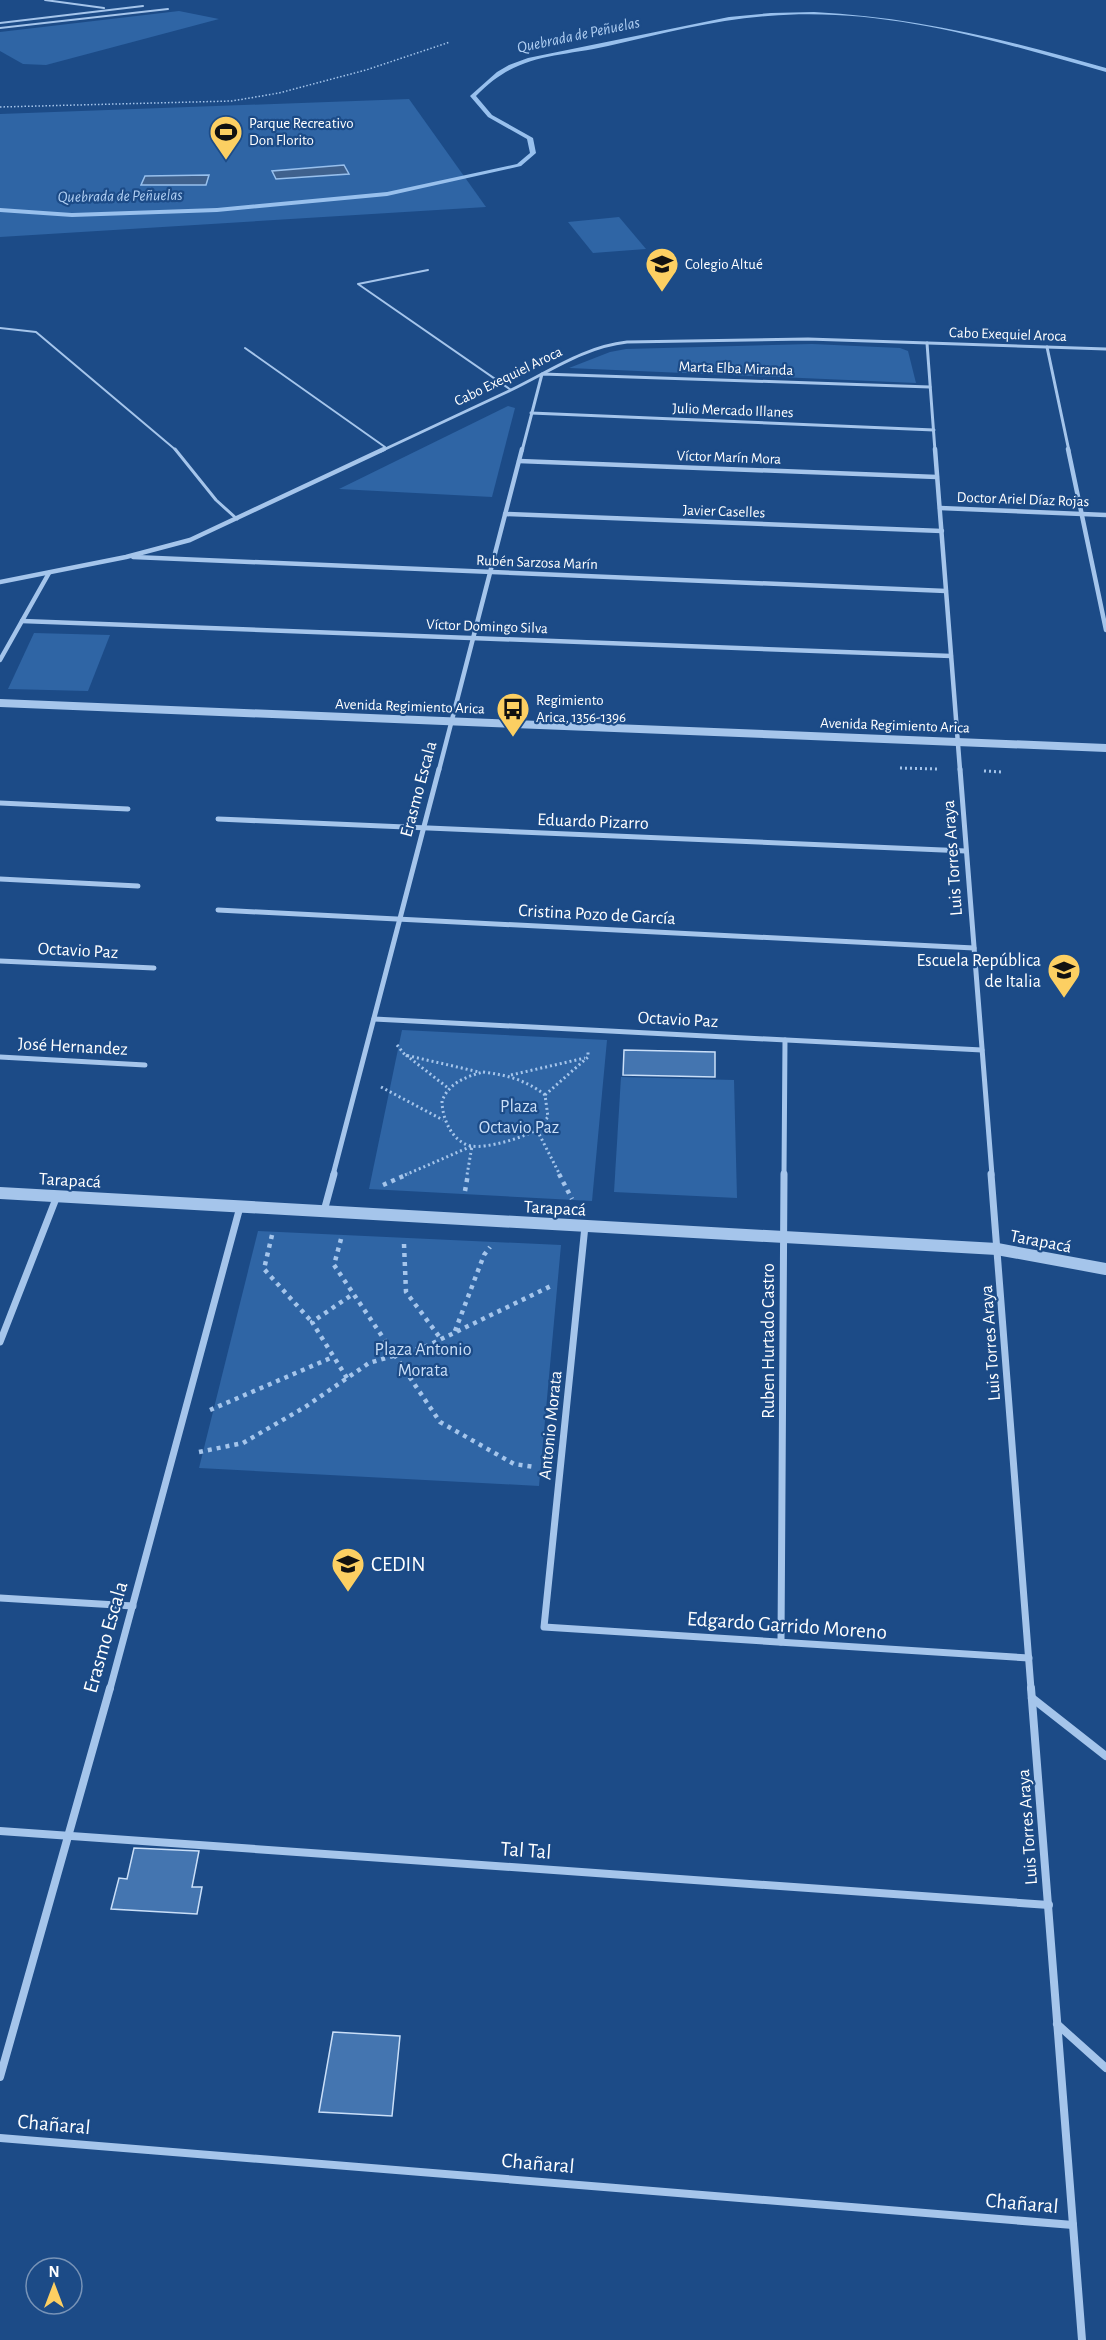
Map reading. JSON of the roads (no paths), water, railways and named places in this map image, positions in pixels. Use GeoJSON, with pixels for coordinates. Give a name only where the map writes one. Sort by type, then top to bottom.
{"type":"FeatureCollection","features":[{"type":"Feature","properties":{"kind":"street"},"geometry":{"type":"LineString","coordinates":[[45,0],[126,14]]}},
{"type":"Feature","properties":{"kind":"street"},"geometry":{"type":"LineString","coordinates":[[0,23],[143,6]]}},
{"type":"Feature","properties":{"kind":"street"},"geometry":{"type":"LineString","coordinates":[[0,28],[168,9]]}},
{"type":"Feature","properties":{"kind":"street","name":"Cabo Exequiel Aroca"},"geometry":{"type":"LineString","coordinates":[[0,582],[126,557],[190,540],[511,390],[592,348],[627,342],[808,339],[1106,349]]}},
{"type":"Feature","properties":{"kind":"street","name":"Luis Torres Araya"},"geometry":{"type":"LineString","coordinates":[[927,344],[1082,2340]]}},
{"type":"Feature","properties":{"kind":"street"},"geometry":{"type":"LineString","coordinates":[[1047,347],[1106,630]]}},
{"type":"Feature","properties":{"kind":"street","name":"Marta Elba Miranda"},"geometry":{"type":"LineString","coordinates":[[542,374],[930,387]]}},
{"type":"Feature","properties":{"kind":"street","name":"Erasmo Escala"},"geometry":{"type":"LineString","coordinates":[[324,1211],[542,374]]}},
{"type":"Feature","properties":{"kind":"street","name":"Julio Mercado Illanes"},"geometry":{"type":"LineString","coordinates":[[531,413],[934,430]]}},
{"type":"Feature","properties":{"kind":"street","name":"Víctor Marín Mora"},"geometry":{"type":"LineString","coordinates":[[519,461],[937,477]]}},
{"type":"Feature","properties":{"kind":"street","name":"Doctor Ariel Díaz Rojas"},"geometry":{"type":"LineString","coordinates":[[940,508],[1106,515]]}},
{"type":"Feature","properties":{"kind":"street","name":"Javier Caselles"},"geometry":{"type":"LineString","coordinates":[[505,514],[942,531]]}},
{"type":"Feature","properties":{"kind":"street","name":"Rubén Sarzosa Marín"},"geometry":{"type":"LineString","coordinates":[[126,557],[946,591]]}},
{"type":"Feature","properties":{"kind":"street"},"geometry":{"type":"LineString","coordinates":[[0,660],[49,573]]}},
{"type":"Feature","properties":{"kind":"street","name":"Víctor Domingo Silva"},"geometry":{"type":"LineString","coordinates":[[22,621],[951,656]]}},
{"type":"Feature","properties":{"kind":"street","name":"Avenida Regimiento Arica"},"geometry":{"type":"LineString","coordinates":[[0,702],[1106,748]]}},
{"type":"Feature","properties":{"kind":"street"},"geometry":{"type":"LineString","coordinates":[[0,802],[128,809]]}},
{"type":"Feature","properties":{"kind":"street","name":"Eduardo Pizarro"},"geometry":{"type":"LineString","coordinates":[[218,819],[966,851]]}},
{"type":"Feature","properties":{"kind":"street"},"geometry":{"type":"LineString","coordinates":[[0,879],[138,886]]}},
{"type":"Feature","properties":{"kind":"street","name":"Cristina Pozo de García"},"geometry":{"type":"LineString","coordinates":[[218,910],[974,948]]}},
{"type":"Feature","properties":{"kind":"street","name":"Octavio Paz"},"geometry":{"type":"LineString","coordinates":[[0,961],[154,968]]}},
{"type":"Feature","properties":{"kind":"street","name":"Octavio Paz"},"geometry":{"type":"LineString","coordinates":[[374,1019],[982,1050]]}},
{"type":"Feature","properties":{"kind":"street","name":"Ruben Hurtado Castro"},"geometry":{"type":"LineString","coordinates":[[781,1642],[785,1040]]}},
{"type":"Feature","properties":{"kind":"street","name":"José Hernandez"},"geometry":{"type":"LineString","coordinates":[[0,1057],[145,1065]]}},
{"type":"Feature","properties":{"kind":"street","name":"Tarapacá"},"geometry":{"type":"LineString","coordinates":[[0,1192],[998,1249],[1047,1260],[1106,1269]]}},
{"type":"Feature","properties":{"kind":"street"},"geometry":{"type":"LineString","coordinates":[[0,1342],[57,1196]]}},
{"type":"Feature","properties":{"kind":"street","name":"Erasmo Escala"},"geometry":{"type":"LineString","coordinates":[[0,2077],[133,1606],[240,1206]]}},
{"type":"Feature","properties":{"kind":"street","name":"Antonio Morata"},"geometry":{"type":"LineString","coordinates":[[544,1627],[585,1226]]}},
{"type":"Feature","properties":{"kind":"street"},"geometry":{"type":"LineString","coordinates":[[0,1598],[133,1606]]}},
{"type":"Feature","properties":{"kind":"street","name":"Edgardo Garrido Moreno"},"geometry":{"type":"LineString","coordinates":[[544,1627],[1029,1658]]}},
{"type":"Feature","properties":{"kind":"street"},"geometry":{"type":"LineString","coordinates":[[1032,1698],[1106,1756]]}},
{"type":"Feature","properties":{"kind":"street","name":"Tal Tal"},"geometry":{"type":"LineString","coordinates":[[0,1831],[1048,1905]]}},
{"type":"Feature","properties":{"kind":"street"},"geometry":{"type":"LineString","coordinates":[[1057,2024],[1106,2068]]}},
{"type":"Feature","properties":{"kind":"street","name":"Chañaral"},"geometry":{"type":"LineString","coordinates":[[0,2138],[1073,2225]]}},
{"type":"Feature","properties":{"kind":"lane"},"geometry":{"type":"LineString","coordinates":[[428,270],[357,284],[511,390]]}},
{"type":"Feature","properties":{"kind":"lane"},"geometry":{"type":"LineString","coordinates":[[0,328],[36,333],[168,441],[182,455],[207,493],[237,519]]}},
{"type":"Feature","properties":{"kind":"lane"},"geometry":{"type":"LineString","coordinates":[[245,348],[385,447]]}},
{"type":"Feature","properties":{"kind":"waterway","name":"Quebrada de Peñuelas"},"geometry":{"type":"LineString","coordinates":[[0,210],[72,215],[217,210],[387,194],[519,165],[533,153],[530,138],[490,116],[473,96],[505,69],[539,57],[606,45],[708,22],[750,16],[814,13],[899,20],[983,36],[1106,70]]}},
{"type":"Feature","properties":{"kind":"place","name":"Parque Recreativo Don Florito"},"geometry":{"type":"Point","coordinates":[226,161]}},
{"type":"Feature","properties":{"kind":"place","name":"Colegio Altué"},"geometry":{"type":"Point","coordinates":[662,293]}},
{"type":"Feature","properties":{"kind":"place","name":"Regimiento Arica, 1356-1396"},"geometry":{"type":"Point","coordinates":[513,738]}},
{"type":"Feature","properties":{"kind":"place","name":"Escuela República de Italia"},"geometry":{"type":"Point","coordinates":[1064,999]}},
{"type":"Feature","properties":{"kind":"place","name":"CEDIN"},"geometry":{"type":"Point","coordinates":[348,1593]}},
{"type":"Feature","properties":{"kind":"park label","name":"Plaza Octavio Paz"},"geometry":{"type":"Point","coordinates":[519,1116]}},
{"type":"Feature","properties":{"kind":"park label","name":"Plaza Antonio Morata"},"geometry":{"type":"Point","coordinates":[423,1359]}}]}
